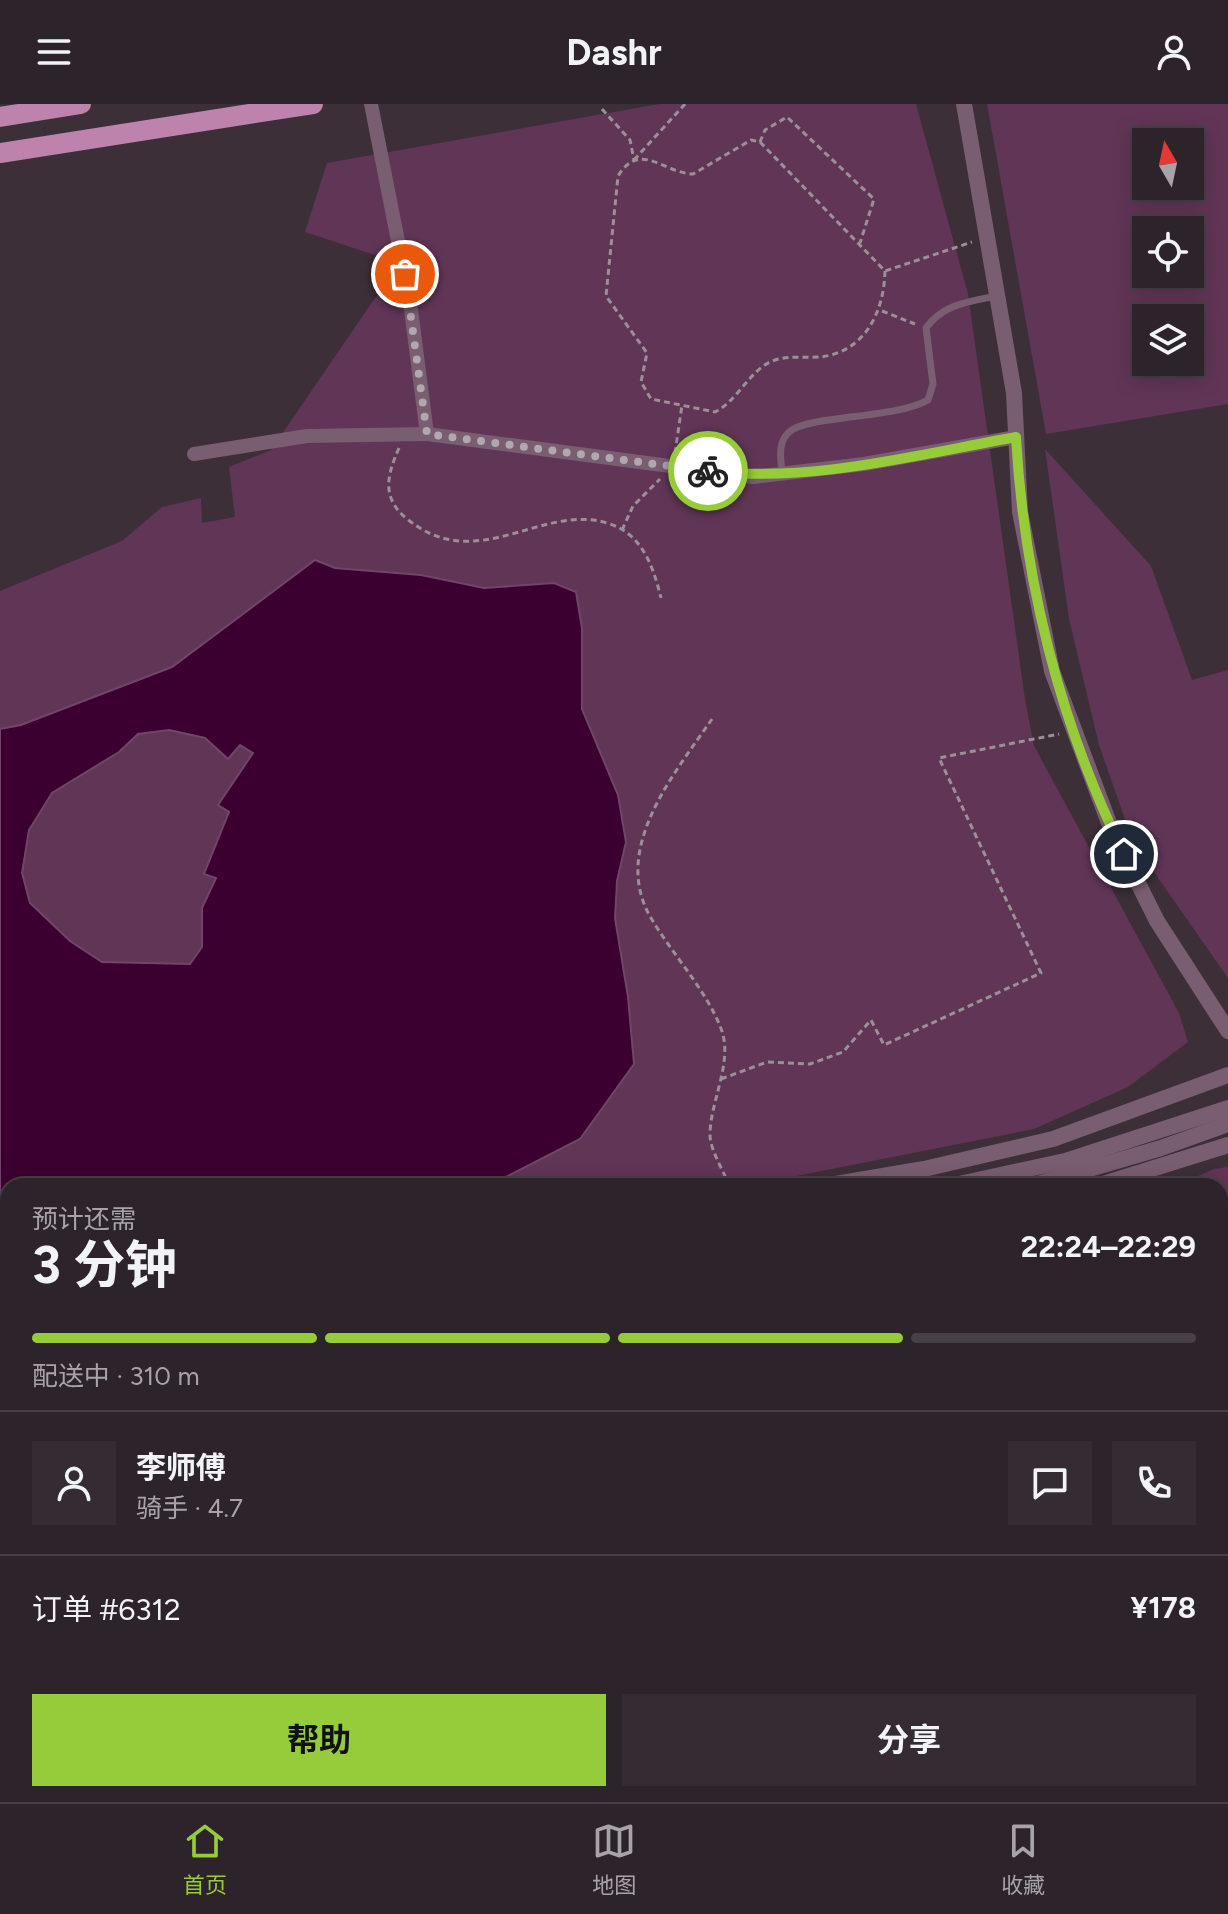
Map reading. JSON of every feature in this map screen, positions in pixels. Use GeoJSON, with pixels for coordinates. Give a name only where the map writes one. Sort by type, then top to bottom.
{"type":"FeatureCollection","features":[{"type":"Feature","properties":{"kind":"main road"},"geometry":{"type":"LineString","coordinates":[[0,117],[81,104]]}},
{"type":"Feature","properties":{"kind":"main road"},"geometry":{"type":"LineString","coordinates":[[0,153],[313,104]]}},
{"type":"Feature","properties":{"kind":"street"},"geometry":{"type":"LineString","coordinates":[[371,104],[410,302],[427,434]]}},
{"type":"Feature","properties":{"kind":"street"},"geometry":{"type":"LineString","coordinates":[[964,104],[1014,393],[1020,512],[1052,671],[1112,831],[1157,921],[1228,1031]]}},
{"type":"Feature","properties":{"kind":"street"},"geometry":{"type":"LineString","coordinates":[[194,454],[307,436],[427,434],[753,477],[864,464],[1016,437]]}},
{"type":"Feature","properties":{"kind":"street"},"geometry":{"type":"LineString","coordinates":[[871,1178],[1053,1139],[1228,1075]]}},
{"type":"Feature","properties":{"kind":"street"},"geometry":{"type":"LineString","coordinates":[[990,1178],[1065,1161],[1228,1108]]}},
{"type":"Feature","properties":{"kind":"street"},"geometry":{"type":"LineString","coordinates":[[1058,1178],[1161,1148],[1228,1124]]}},
{"type":"Feature","properties":{"kind":"street"},"geometry":{"type":"LineString","coordinates":[[1123,1178],[1228,1145]]}},
{"type":"Feature","properties":{"kind":"lane"},"geometry":{"type":"LineString","coordinates":[[782,473],[780,445],[789,431],[810,424],[912,409],[928,400],[933,384],[926,328],[937,313],[957,304],[997,296]]}},
{"type":"Feature","properties":{"kind":"path"},"geometry":{"type":"LineString","coordinates":[[685,104],[618,176],[606,296],[647,353],[641,382],[651,399],[715,412],[765,365],[779,358],[823,356],[845,349],[864,335],[880,310],[885,271]]}},
{"type":"Feature","properties":{"kind":"path"},"geometry":{"type":"LineString","coordinates":[[602,109],[630,140],[634,160]]}},
{"type":"Feature","properties":{"kind":"path"},"geometry":{"type":"LineString","coordinates":[[760,142],[765,130],[787,117],[874,199],[859,245]]}},
{"type":"Feature","properties":{"kind":"path"},"geometry":{"type":"LineString","coordinates":[[634,160],[649,159],[682,174],[693,174],[751,140],[760,142],[885,271]]}},
{"type":"Feature","properties":{"kind":"path"},"geometry":{"type":"LineString","coordinates":[[885,271],[987,236]]}},
{"type":"Feature","properties":{"kind":"path"},"geometry":{"type":"LineString","coordinates":[[880,310],[926,328]]}},
{"type":"Feature","properties":{"kind":"path"},"geometry":{"type":"LineString","coordinates":[[622,531],[633,506],[673,467],[682,405]]}},
{"type":"Feature","properties":{"kind":"path"},"geometry":{"type":"LineString","coordinates":[[405,434],[387,475],[389,495],[399,513],[424,533],[462,540],[497,540],[575,519],[607,523],[631,536],[651,562],[661,598]]}},
{"type":"Feature","properties":{"kind":"path"},"geometry":{"type":"LineString","coordinates":[[712,719],[649,814],[639,860],[641,893],[648,914],[721,1027],[721,1079],[710,1136],[726,1178]]}},
{"type":"Feature","properties":{"kind":"path"},"geometry":{"type":"LineString","coordinates":[[721,1079],[767,1062],[810,1064],[843,1052],[871,1020],[884,1045],[1041,973],[939,758],[1075,731]]}},
{"type":"Feature","properties":{"kind":"shaded area"},"geometry":{"type":"Polygon","coordinates":[[[659,104],[916,104],[968,294],[1034,746],[1179,1013],[1188,1042],[1128,1087],[1034,1129],[786,1178],[0,1178],[0,591],[122,541],[162,507],[201,498],[202,523],[235,517],[229,467],[271,450],[399,263],[305,232],[327,163],[659,104]]]}},
{"type":"Feature","properties":{"kind":"shaded area"},"geometry":{"type":"Polygon","coordinates":[[[987,104],[1228,104],[1228,404],[1046,434],[987,104]]]}},
{"type":"Feature","properties":{"kind":"shaded area"},"geometry":{"type":"Polygon","coordinates":[[[1045,449],[1151,566],[1192,680],[1228,670],[1228,978],[1133,842],[1099,745],[1069,619],[1045,449]]]}},
{"type":"Feature","properties":{"kind":"shaded area"},"geometry":{"type":"Polygon","coordinates":[[[315,560],[335,568],[421,575],[484,588],[554,583],[576,592],[582,628],[582,709],[618,795],[626,842],[617,881],[615,918],[628,997],[634,1064],[580,1139],[504,1178],[0,1178],[0,729],[21,725],[172,667],[315,560]],[[169,730],[138,734],[119,752],[52,793],[29,830],[22,873],[30,903],[70,941],[102,962],[190,964],[202,947],[202,908],[216,878],[204,874],[229,812],[218,805],[253,753],[240,745],[228,759],[205,738],[169,730]]]}},
{"type":"Feature","properties":{"kind":"shaded area"},"geometry":{"type":"Polygon","coordinates":[[[1228,1167],[1228,1178],[1193,1178],[1228,1167]]]}},
{"type":"Feature","properties":{"kind":"way so far"},"geometry":{"type":"LineString","coordinates":[[405,274],[427,434],[708,471]]}},
{"type":"Feature","properties":{"kind":"route"},"geometry":{"type":"LineString","coordinates":[[708,471],[753,477],[864,464],[1016,437],[1020,512],[1052,671],[1112,831],[1124,854]]}}]}
